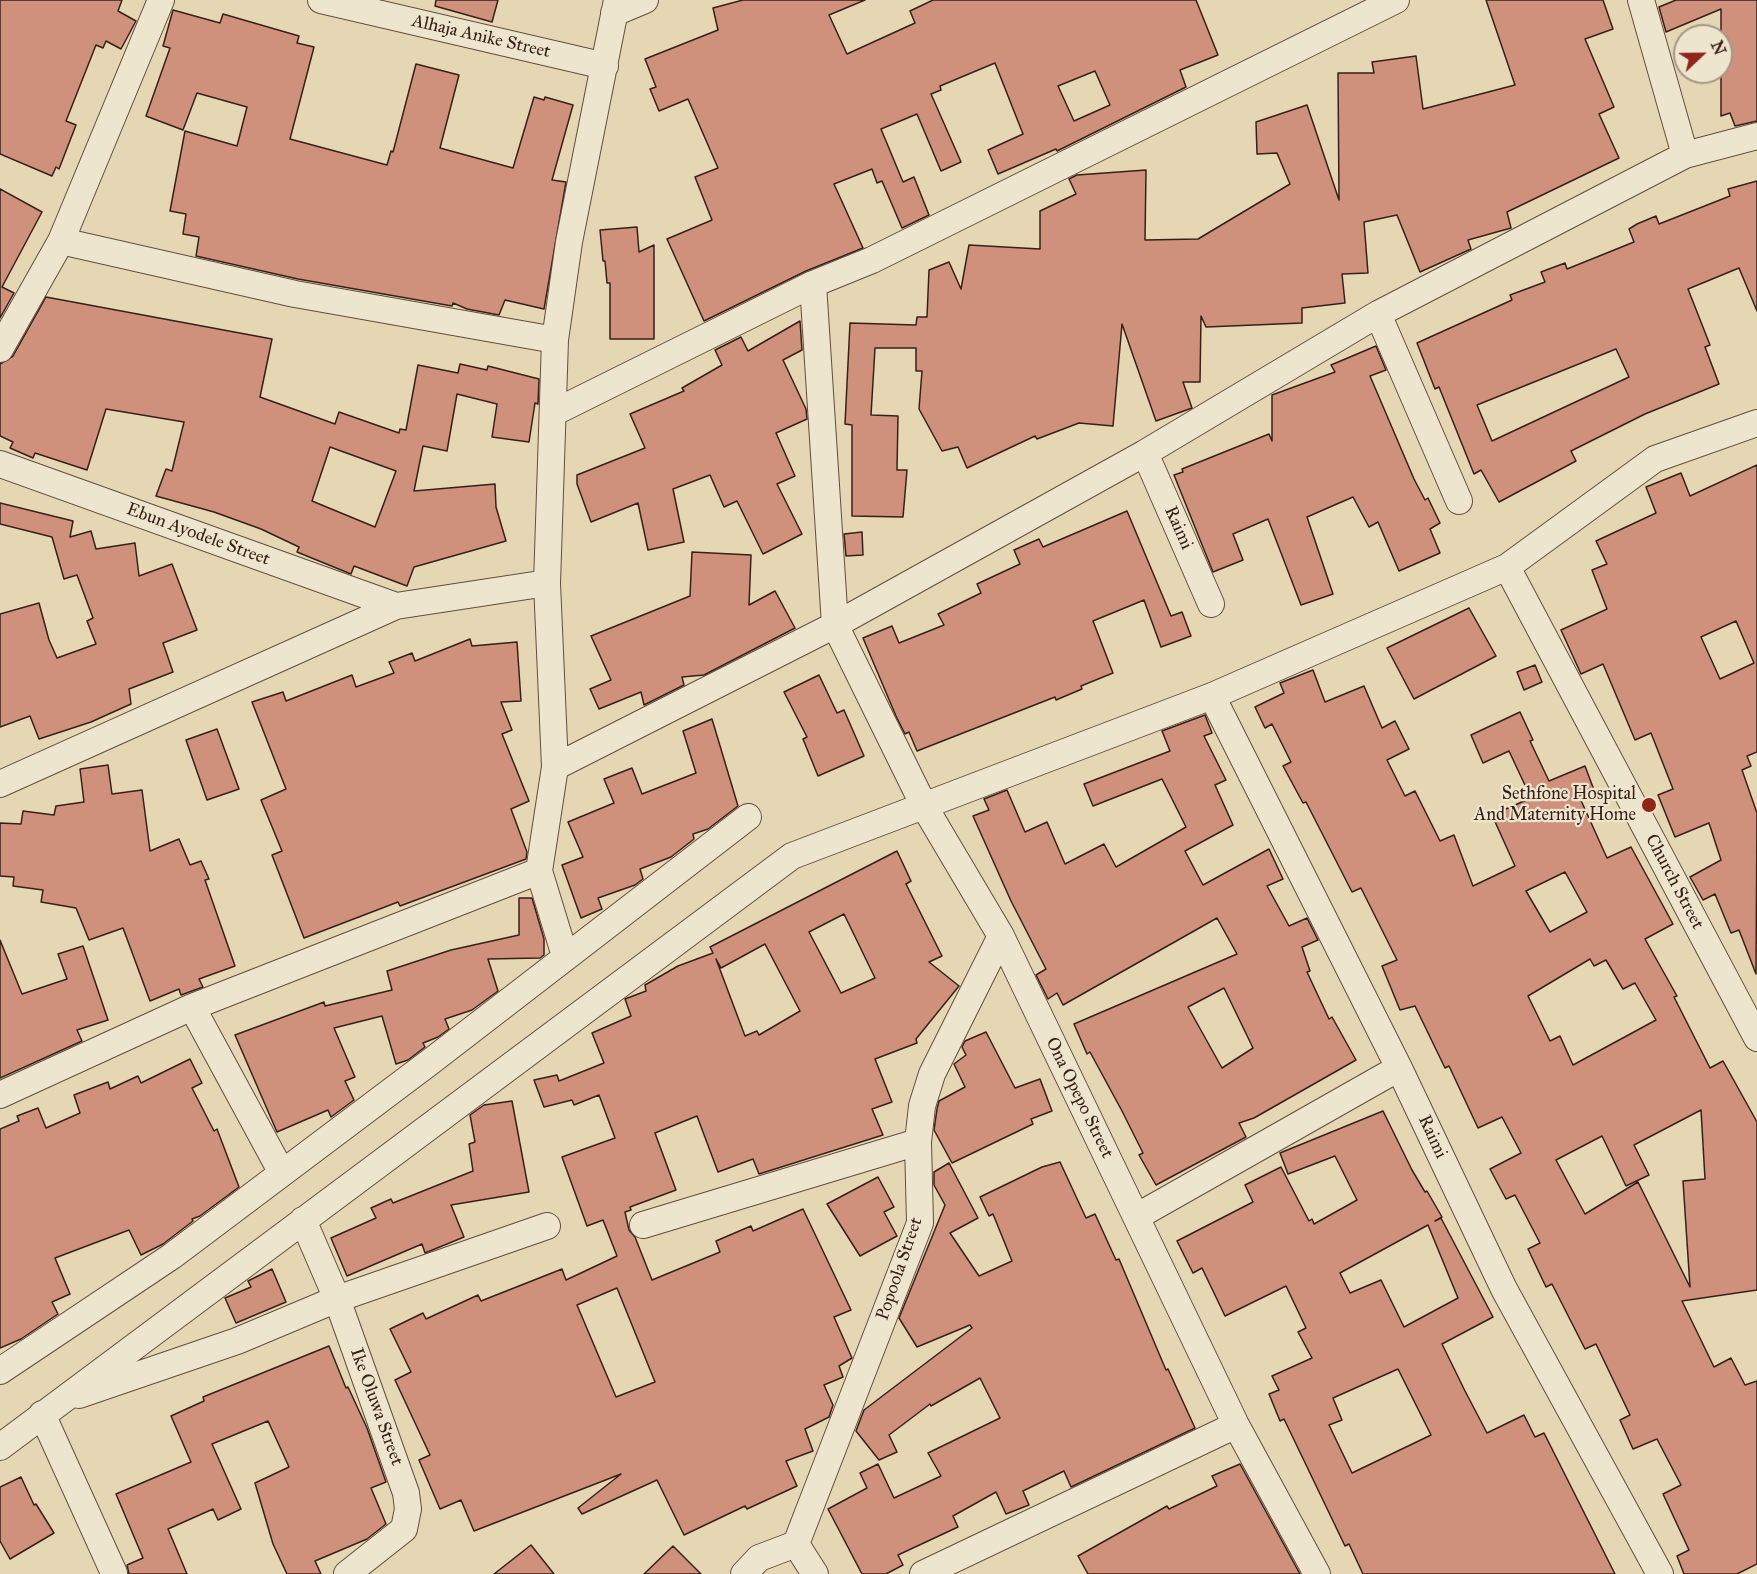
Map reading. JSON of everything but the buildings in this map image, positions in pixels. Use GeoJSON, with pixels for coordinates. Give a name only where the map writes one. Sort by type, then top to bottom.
{"type":"FeatureCollection","features":[{"type":"Feature","properties":{"kind":"street"},"geometry":{"type":"LineString","coordinates":[[0,349],[61,241],[161,0]]}},
{"type":"Feature","properties":{"kind":"street","name":"Alhaja Anike Street"},"geometry":{"type":"LineString","coordinates":[[321,0],[605,66]]}},
{"type":"Feature","properties":{"kind":"street"},"geometry":{"type":"LineString","coordinates":[[565,956],[539,871],[555,767],[547,583],[555,412],[555,340],[569,242],[616,7],[645,0]]}},
{"type":"Feature","properties":{"kind":"street"},"geometry":{"type":"LineString","coordinates":[[555,412],[813,284],[872,260],[1396,0]]}},
{"type":"Feature","properties":{"kind":"street"},"geometry":{"type":"LineString","coordinates":[[1641,0],[1685,155]]}},
{"type":"Feature","properties":{"kind":"street"},"geometry":{"type":"LineString","coordinates":[[555,767],[836,625],[1145,453],[1378,314],[1685,155],[1757,136]]}},
{"type":"Feature","properties":{"kind":"street"},"geometry":{"type":"LineString","coordinates":[[61,241],[295,294],[555,340]]}},
{"type":"Feature","properties":{"kind":"street"},"geometry":{"type":"LineString","coordinates":[[813,284],[836,625]]}},
{"type":"Feature","properties":{"kind":"street"},"geometry":{"type":"LineString","coordinates":[[1378,314],[1459,501]]}},
{"type":"Feature","properties":{"kind":"street"},"geometry":{"type":"LineString","coordinates":[[0,1447],[792,856],[922,803],[1212,696],[1507,567],[1654,459],[1757,423]]}},
{"type":"Feature","properties":{"kind":"street","name":"Raimi"},"geometry":{"type":"LineString","coordinates":[[1145,453],[1211,604]]}},
{"type":"Feature","properties":{"kind":"street","name":"Ebun Ayodele Street"},"geometry":{"type":"LineString","coordinates":[[0,464],[396,606]]}},
{"type":"Feature","properties":{"kind":"street","name":"Church Street"},"geometry":{"type":"LineString","coordinates":[[1507,567],[1757,1038]]}},
{"type":"Feature","properties":{"kind":"street"},"geometry":{"type":"LineString","coordinates":[[0,784],[396,606],[547,583]]}},
{"type":"Feature","properties":{"kind":"street","name":"Ona Opepo Street"},"geometry":{"type":"LineString","coordinates":[[836,625],[922,803],[1001,936],[1236,1425],[1317,1574]]}},
{"type":"Feature","properties":{"kind":"street","name":"Raimi"},"geometry":{"type":"LineString","coordinates":[[1212,696],[1399,1068],[1504,1289],[1660,1574]]}},
{"type":"Feature","properties":{"kind":"street"},"geometry":{"type":"LineString","coordinates":[[0,1371],[172,1256],[421,1069],[748,817]]}},
{"type":"Feature","properties":{"kind":"street"},"geometry":{"type":"LineString","coordinates":[[0,1095],[192,1007],[539,871]]}},
{"type":"Feature","properties":{"kind":"street","name":"Popoola Street"},"geometry":{"type":"LineString","coordinates":[[796,1544],[920,1222],[918,1142],[922,1106],[932,1074],[1001,936]]}},
{"type":"Feature","properties":{"kind":"street"},"geometry":{"type":"LineString","coordinates":[[192,1007],[282,1173]]}},
{"type":"Feature","properties":{"kind":"street"},"geometry":{"type":"LineString","coordinates":[[1136,1217],[1399,1068]]}},
{"type":"Feature","properties":{"kind":"street"},"geometry":{"type":"LineString","coordinates":[[643,1225],[918,1142]]}},
{"type":"Feature","properties":{"kind":"street","name":"Ike Oluwa Street"},"geometry":{"type":"LineString","coordinates":[[303,1220],[337,1299],[406,1493],[408,1509],[404,1529],[347,1574]]}},
{"type":"Feature","properties":{"kind":"street"},"geometry":{"type":"LineString","coordinates":[[50,1408],[237,1341],[337,1299],[547,1226]]}},
{"type":"Feature","properties":{"kind":"street"},"geometry":{"type":"LineString","coordinates":[[50,1408],[114,1573]]}},
{"type":"Feature","properties":{"kind":"street"},"geometry":{"type":"LineString","coordinates":[[923,1574],[1236,1425]]}},
{"type":"Feature","properties":{"kind":"street"},"geometry":{"type":"LineString","coordinates":[[744,1574],[759,1558],[796,1544],[815,1574]]}},
{"type":"Feature","properties":{"kind":"place","name":"Sethfone Hospital And Maternity Home"},"geometry":{"type":"Point","coordinates":[1649,805]}}]}
